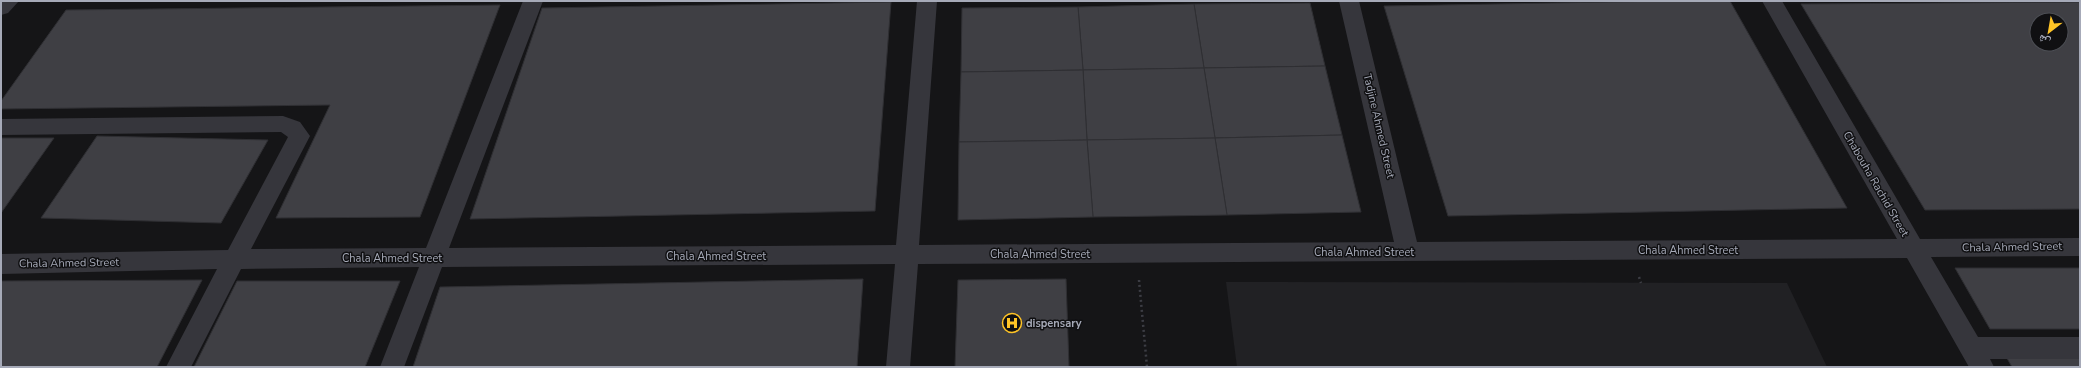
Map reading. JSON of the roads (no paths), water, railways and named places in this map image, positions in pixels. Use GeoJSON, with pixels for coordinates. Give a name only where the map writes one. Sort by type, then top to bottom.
{"type":"FeatureCollection","features":[{"type":"Feature","properties":{"kind":"street"},"geometry":{"type":"LineString","coordinates":[[1,8],[9,1]]}},
{"type":"Feature","properties":{"kind":"street"},"geometry":{"type":"LineString","coordinates":[[392,367],[533,1]]}},
{"type":"Feature","properties":{"kind":"street"},"geometry":{"type":"LineString","coordinates":[[898,367],[927,1]]}},
{"type":"Feature","properties":{"kind":"street","name":"Tadjine Ahmed Street"},"geometry":{"type":"LineString","coordinates":[[1349,1],[1408,252]]}},
{"type":"Feature","properties":{"kind":"street","name":"Chabouha Rachid Street"},"geometry":{"type":"LineString","coordinates":[[1772,1],[1977,358]]}},
{"type":"Feature","properties":{"kind":"street"},"geometry":{"type":"LineString","coordinates":[[1,127],[283,124],[293,128],[299,136],[178,367]]}},
{"type":"Feature","properties":{"kind":"street","name":"Chala Ahmed Street"},"geometry":{"type":"LineString","coordinates":[[1,264],[234,259],[2080,247]]}},
{"type":"Feature","properties":{"kind":"street"},"geometry":{"type":"LineString","coordinates":[[1977,358],[2080,348]]}},
{"type":"Feature","properties":{"kind":"place","name":"dispensary"},"geometry":{"type":"Point","coordinates":[1012,323]}}]}
